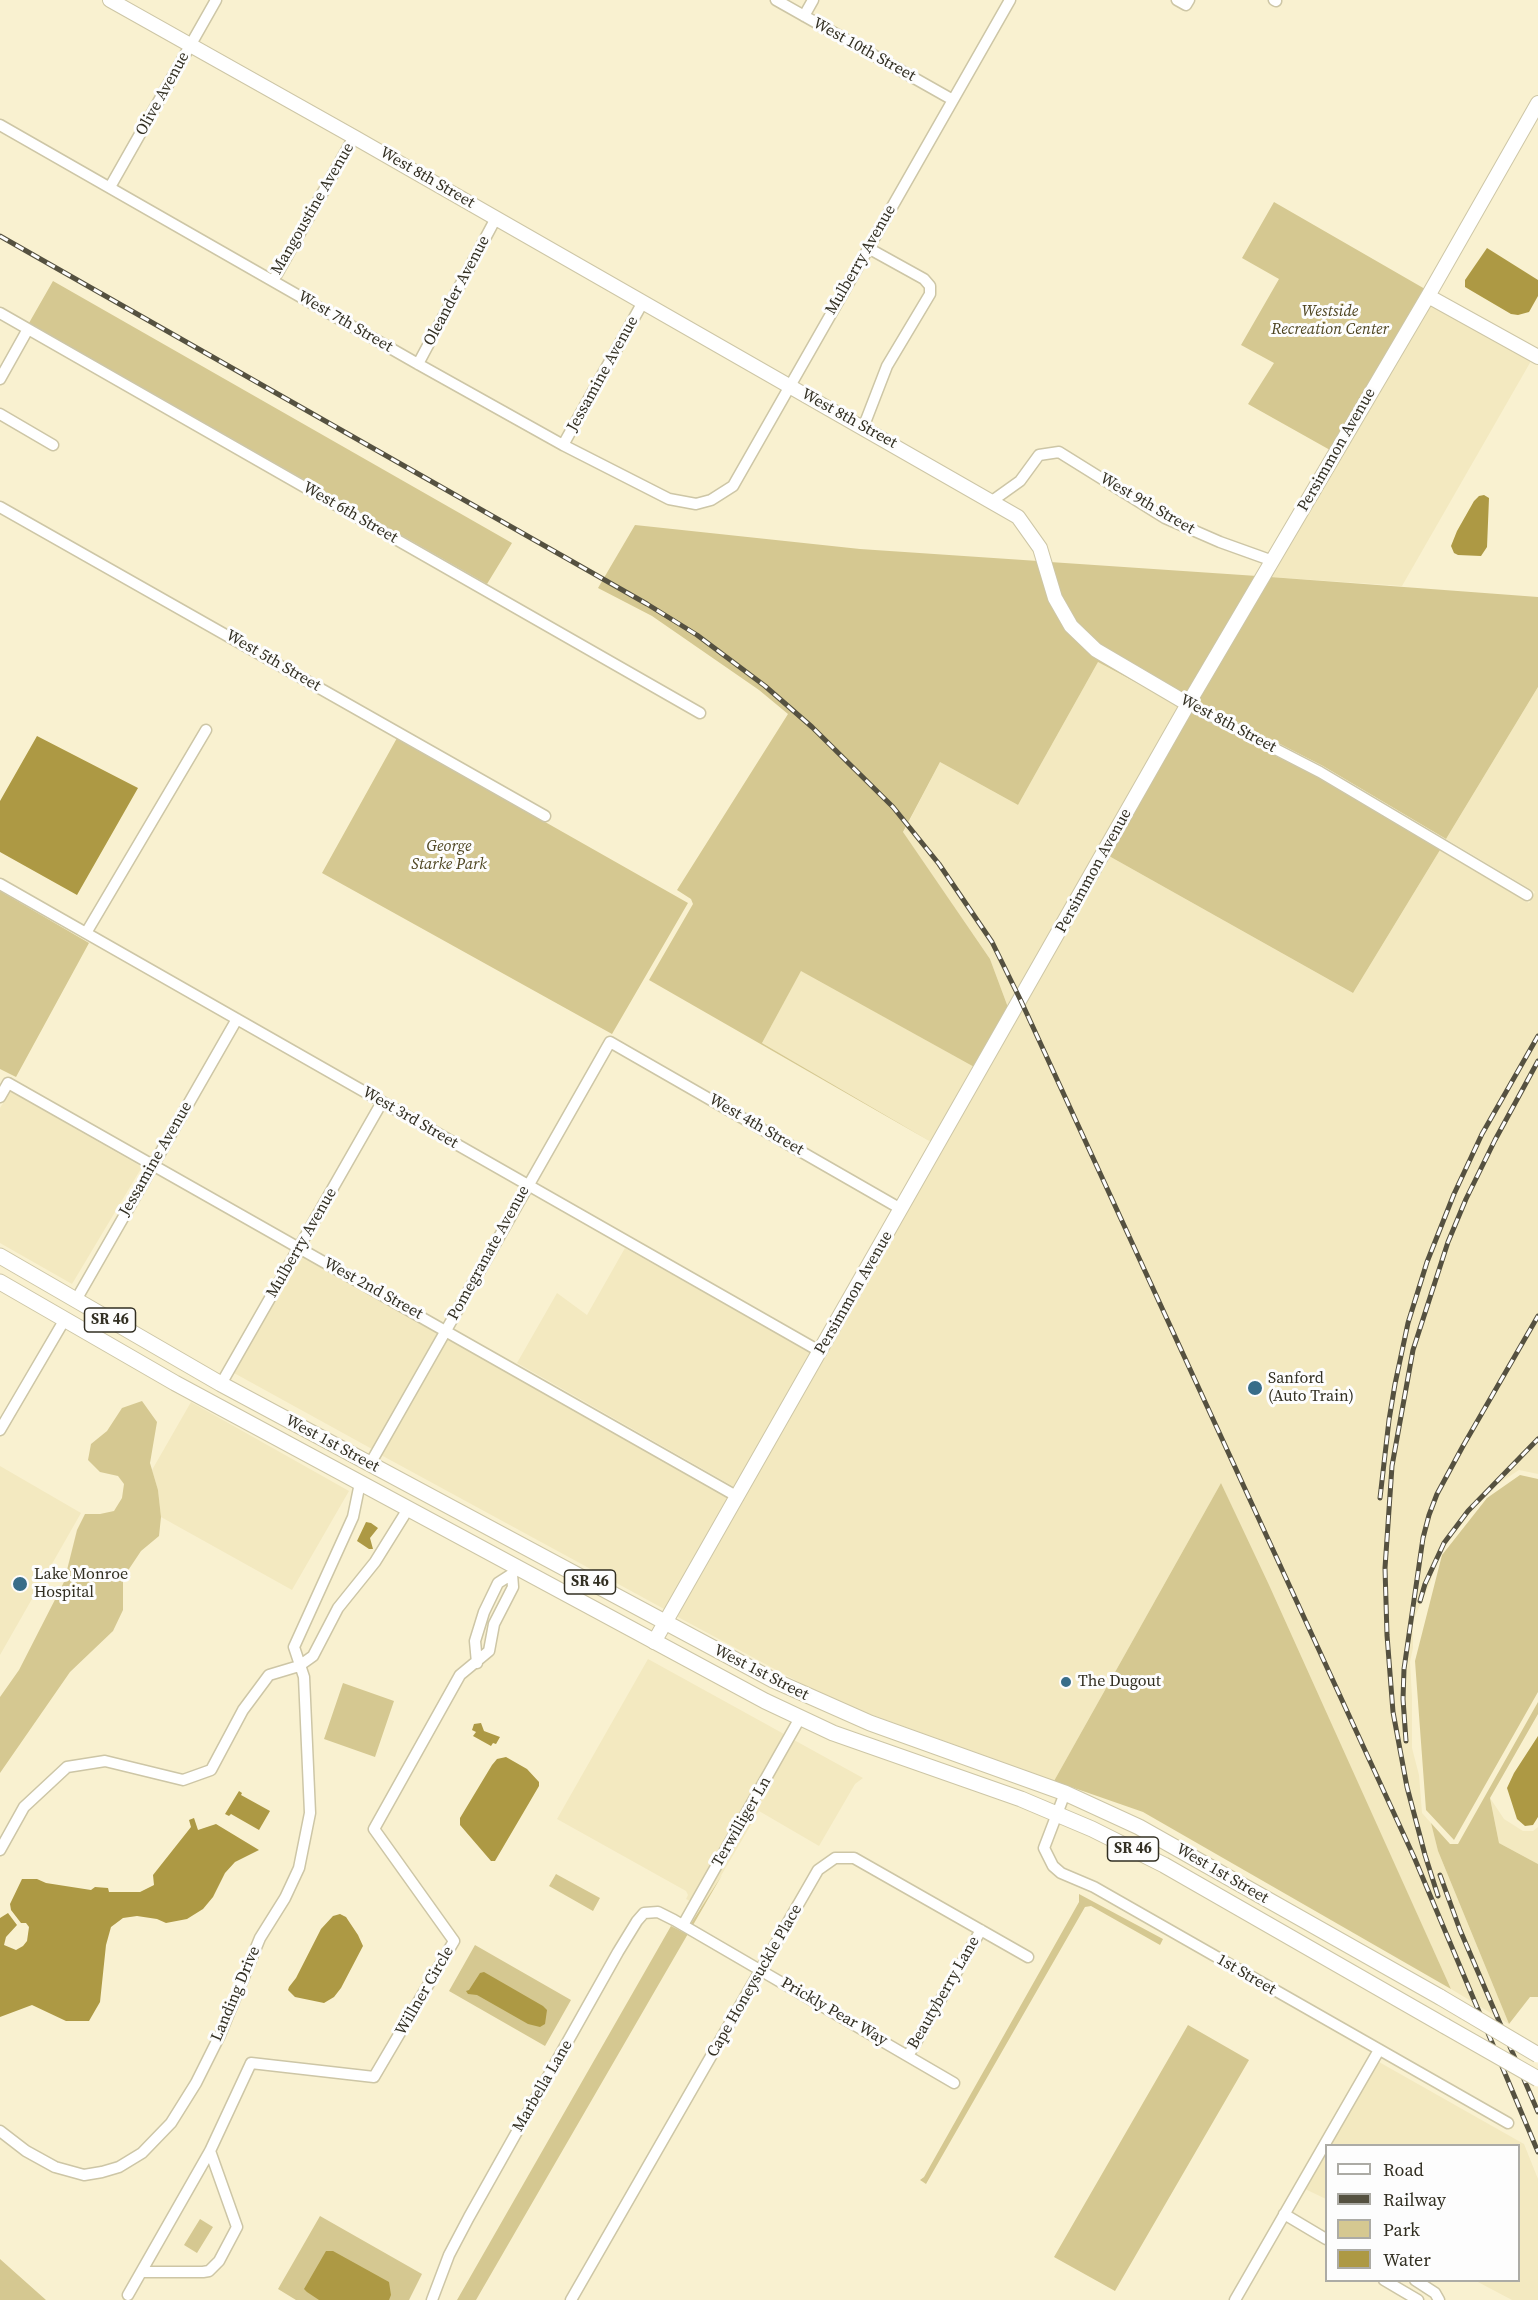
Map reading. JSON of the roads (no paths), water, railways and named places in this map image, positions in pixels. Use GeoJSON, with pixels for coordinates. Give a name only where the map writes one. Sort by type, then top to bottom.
{"type":"FeatureCollection","features":[{"type":"Feature","properties":{"kind":"main road","name":"West 1st Street"},"geometry":{"type":"LineString","coordinates":[[0,1256],[221,1384],[773,1680],[839,1711],[1065,1793],[1166,1841],[1538,2055]]}},
{"type":"Feature","properties":{"kind":"main road","name":"West 1st Street"},"geometry":{"type":"LineString","coordinates":[[0,1282],[175,1383],[408,1509],[513,1570],[800,1718],[871,1747],[1056,1812],[1129,1846],[1538,2079]]}},
{"type":"Feature","properties":{"kind":"main road"},"geometry":{"type":"LineString","coordinates":[[17,1291],[39,1294],[58,1303],[76,1300]]}},
{"type":"Feature","properties":{"kind":"main road"},"geometry":{"type":"LineString","coordinates":[[65,1319],[90,1318],[126,1338],[147,1342]]}},
{"type":"Feature","properties":{"kind":"main road"},"geometry":{"type":"LineString","coordinates":[[312,1457],[329,1457],[352,1468],[370,1464]]}},
{"type":"Feature","properties":{"kind":"street","name":"West 8th Street"},"geometry":{"type":"LineString","coordinates":[[110,0],[1018,517],[1040,548],[1055,598],[1071,626],[1096,650],[1188,704],[1320,771],[1527,895]]}},
{"type":"Feature","properties":{"kind":"street","name":"Olive Avenue"},"geometry":{"type":"LineString","coordinates":[[110,187],[216,0]]}},
{"type":"Feature","properties":{"kind":"street","name":"West 10th Street"},"geometry":{"type":"LineString","coordinates":[[776,0],[953,100]]}},
{"type":"Feature","properties":{"kind":"street"},"geometry":{"type":"LineString","coordinates":[[804,16],[813,0]]}},
{"type":"Feature","properties":{"kind":"street","name":"Mulberry Avenue"},"geometry":{"type":"LineString","coordinates":[[696,504],[711,500],[733,486],[1010,0]]}},
{"type":"Feature","properties":{"kind":"street","name":"Persimmon Avenue"},"geometry":{"type":"LineString","coordinates":[[654,1642],[1188,704],[1428,296],[1538,103]]}},
{"type":"Feature","properties":{"kind":"street","name":"West 7th Street"},"geometry":{"type":"LineString","coordinates":[[0,125],[563,445],[669,499],[696,504]]}},
{"type":"Feature","properties":{"kind":"street","name":"Mangoustine Avenue"},"geometry":{"type":"LineString","coordinates":[[273,281],[354,137]]}},
{"type":"Feature","properties":{"kind":"street","name":"Oleander Avenue"},"geometry":{"type":"LineString","coordinates":[[418,364],[496,218]]}},
{"type":"Feature","properties":{"kind":"street"},"geometry":{"type":"LineString","coordinates":[[863,428],[887,366],[930,294],[930,286],[924,279],[868,248]]}},
{"type":"Feature","properties":{"kind":"street"},"geometry":{"type":"LineString","coordinates":[[1428,296],[1538,357]]}},
{"type":"Feature","properties":{"kind":"street","name":"Jessamine Avenue"},"geometry":{"type":"LineString","coordinates":[[563,445],[643,302]]}},
{"type":"Feature","properties":{"kind":"street","name":"West 6th Street"},"geometry":{"type":"LineString","coordinates":[[0,313],[700,713]]}},
{"type":"Feature","properties":{"kind":"street"},"geometry":{"type":"LineString","coordinates":[[0,379],[28,329]]}},
{"type":"Feature","properties":{"kind":"street"},"geometry":{"type":"LineString","coordinates":[[0,414],[53,445]]}},
{"type":"Feature","properties":{"kind":"street","name":"West 9th Street"},"geometry":{"type":"LineString","coordinates":[[992,501],[1020,481],[1039,455],[1059,452],[1165,518],[1210,538],[1273,561]]}},
{"type":"Feature","properties":{"kind":"street","name":"West 5th Street"},"geometry":{"type":"LineString","coordinates":[[0,507],[546,816]]}},
{"type":"Feature","properties":{"kind":"street"},"geometry":{"type":"LineString","coordinates":[[86,933],[206,730]]}},
{"type":"Feature","properties":{"kind":"street","name":"West 3rd Street"},"geometry":{"type":"LineString","coordinates":[[0,884],[821,1352]]}},
{"type":"Feature","properties":{"kind":"street","name":"Jessamine Avenue"},"geometry":{"type":"LineString","coordinates":[[76,1300],[237,1019]]}},
{"type":"Feature","properties":{"kind":"street","name":"West 4th Street"},"geometry":{"type":"LineString","coordinates":[[610,1042],[902,1209]]}},
{"type":"Feature","properties":{"kind":"street","name":"Pomegranate Avenue"},"geometry":{"type":"LineString","coordinates":[[370,1464],[610,1042]]}},
{"type":"Feature","properties":{"kind":"street","name":"West 2nd Street"},"geometry":{"type":"LineString","coordinates":[[0,1097],[9,1083],[446,1329],[738,1497]]}},
{"type":"Feature","properties":{"kind":"street","name":"Mulberry Avenue"},"geometry":{"type":"LineString","coordinates":[[221,1384],[382,1102]]}},
{"type":"Feature","properties":{"kind":"street"},"geometry":{"type":"LineString","coordinates":[[0,1430],[65,1319]]}},
{"type":"Feature","properties":{"kind":"street","name":"Landing Drive"},"geometry":{"type":"LineString","coordinates":[[0,2131],[26,2151],[55,2167],[84,2175],[119,2167],[142,2153],[171,2122],[196,2083],[220,2035],[260,1938],[285,1898],[299,1868],[310,1814],[304,1677],[294,1647],[353,1517],[360,1483]]}},
{"type":"Feature","properties":{"kind":"street"},"geometry":{"type":"LineString","coordinates":[[0,1850],[24,1807],[67,1767],[105,1761],[183,1780],[211,1770],[243,1710],[269,1675],[299,1666],[314,1656],[338,1608],[375,1562],[408,1509]]}},
{"type":"Feature","properties":{"kind":"street"},"geometry":{"type":"LineString","coordinates":[[477,1663],[475,1641],[484,1612],[498,1583],[513,1570]]}},
{"type":"Feature","properties":{"kind":"street","name":"Willner Circle"},"geometry":{"type":"LineString","coordinates":[[128,2295],[210,2151],[251,2063],[374,2077],[454,1941],[374,1829],[460,1676],[489,1652],[494,1624],[513,1587],[513,1570]]}},
{"type":"Feature","properties":{"kind":"street","name":"Terwilliger Ln"},"geometry":{"type":"LineString","coordinates":[[683,1925],[800,1718]]}},
{"type":"Feature","properties":{"kind":"street","name":"1st Street"},"geometry":{"type":"LineString","coordinates":[[1065,1793],[1044,1848],[1053,1866],[1061,1873],[1094,1887],[1508,2123]]}},
{"type":"Feature","properties":{"kind":"street","name":"Cape Honeysuckle Place"},"geometry":{"type":"LineString","coordinates":[[571,2300],[818,1870],[835,1858],[854,1858],[1028,1957]]}},
{"type":"Feature","properties":{"kind":"street","name":"Marbella Lane"},"geometry":{"type":"LineString","coordinates":[[432,2300],[454,2245],[637,1921],[644,1913],[653,1912],[683,1925]]}},
{"type":"Feature","properties":{"kind":"street","name":"Prickly Pear Way"},"geometry":{"type":"LineString","coordinates":[[683,1925],[954,2083]]}},
{"type":"Feature","properties":{"kind":"street","name":"Beautyberry Lane"},"geometry":{"type":"LineString","coordinates":[[908,2056],[981,1930]]}},
{"type":"Feature","properties":{"kind":"street"},"geometry":{"type":"LineString","coordinates":[[1235,2300],[1379,2050]]}},
{"type":"Feature","properties":{"kind":"street"},"geometry":{"type":"LineString","coordinates":[[141,2272],[209,2271],[219,2261],[237,2227],[210,2151]]}},
{"type":"Feature","properties":{"kind":"street"},"geometry":{"type":"LineString","coordinates":[[1284,2214],[1325,2238]]}},
{"type":"Feature","properties":{"kind":"street"},"geometry":{"type":"LineString","coordinates":[[1387,2282],[1418,2300]]}},
{"type":"Feature","properties":{"kind":"street"},"geometry":{"type":"LineString","coordinates":[[1404,2293],[1412,2282]]}},
{"type":"Feature","properties":{"kind":"street"},"geometry":{"type":"LineString","coordinates":[[1416,2282],[1435,2293],[1438,2300]]}},
{"type":"Feature","properties":{"kind":"water"},"geometry":{"type":"Polygon","coordinates":[[[1487,248],[1538,280],[1538,296],[1529,312],[1511,314],[1465,287],[1465,280],[1487,248]]]}},
{"type":"Feature","properties":{"kind":"water"},"geometry":{"type":"Polygon","coordinates":[[[1484,495],[1489,498],[1487,547],[1481,556],[1458,555],[1454,553],[1451,546],[1457,531],[1474,501],[1484,495]]]}},
{"type":"Feature","properties":{"kind":"water"},"geometry":{"type":"Polygon","coordinates":[[[37,736],[138,788],[77,895],[0,852],[0,801],[37,736]]]}},
{"type":"Feature","properties":{"kind":"water"},"geometry":{"type":"Polygon","coordinates":[[[366,1522],[378,1528],[370,1538],[373,1549],[357,1541],[366,1522]]]}},
{"type":"Feature","properties":{"kind":"water"},"geometry":{"type":"Polygon","coordinates":[[[481,1723],[484,1731],[500,1737],[496,1744],[493,1743],[491,1746],[473,1736],[476,1732],[472,1730],[474,1724],[481,1723]]]}},
{"type":"Feature","properties":{"kind":"water"},"geometry":{"type":"Polygon","coordinates":[[[1538,1736],[1538,1817],[1533,1825],[1525,1826],[1517,1819],[1507,1788],[1538,1736]]]}},
{"type":"Feature","properties":{"kind":"water"},"geometry":{"type":"Polygon","coordinates":[[[506,1757],[527,1769],[539,1782],[539,1786],[495,1861],[491,1861],[460,1825],[460,1818],[492,1765],[497,1759],[506,1757]]]}},
{"type":"Feature","properties":{"kind":"water"},"geometry":{"type":"Polygon","coordinates":[[[239,1791],[241,1795],[270,1811],[259,1830],[231,1814],[229,1816],[225,1814],[239,1791]]]}},
{"type":"Feature","properties":{"kind":"water"},"geometry":{"type":"Polygon","coordinates":[[[194,1818],[198,1830],[216,1824],[259,1850],[235,1862],[225,1873],[213,1897],[203,1909],[187,1919],[166,1923],[137,1916],[123,1918],[111,1927],[106,1945],[100,2002],[89,2021],[66,2021],[32,2005],[0,2017],[0,1918],[8,1913],[17,1925],[6,1937],[4,1945],[16,1950],[23,1946],[27,1941],[29,1927],[26,1923],[21,1923],[11,1910],[10,1904],[22,1879],[37,1879],[46,1883],[91,1890],[95,1887],[108,1888],[109,1892],[140,1892],[154,1885],[153,1875],[191,1827],[189,1820],[194,1818]]]}},
{"type":"Feature","properties":{"kind":"water"},"geometry":{"type":"Polygon","coordinates":[[[340,1914],[346,1917],[363,1946],[341,1988],[334,1997],[324,2003],[295,1997],[288,1990],[289,1987],[321,1929],[333,1916],[340,1914]]]}},
{"type":"Feature","properties":{"kind":"water"},"geometry":{"type":"Polygon","coordinates":[[[484,1972],[543,2006],[547,2010],[545,2024],[540,2027],[528,2024],[477,1995],[468,1994],[466,1991],[480,1973],[484,1972]]]}},
{"type":"Feature","properties":{"kind":"water"},"geometry":{"type":"Polygon","coordinates":[[[326,2251],[333,2251],[389,2282],[391,2295],[389,2300],[319,2300],[307,2292],[304,2289],[326,2251]]]}},
{"type":"Feature","properties":{"kind":"railway"},"geometry":{"type":"LineString","coordinates":[[0,236],[647,604],[697,635],[765,686],[812,727],[893,807],[939,864],[992,942],[1021,1001],[1414,1857],[1538,2152]]}},
{"type":"Feature","properties":{"kind":"railway"},"geometry":{"type":"LineString","coordinates":[[1380,1498],[1395,1384],[1408,1323],[1427,1262],[1454,1194],[1482,1134],[1538,1036]]}},
{"type":"Feature","properties":{"kind":"railway"},"geometry":{"type":"LineString","coordinates":[[1438,1896],[1407,1787],[1393,1712],[1385,1568],[1392,1466],[1413,1350],[1448,1242],[1495,1140],[1538,1061]]}},
{"type":"Feature","properties":{"kind":"railway"},"geometry":{"type":"LineString","coordinates":[[1406,1741],[1403,1699],[1404,1669],[1423,1538],[1429,1515],[1437,1494],[1463,1446],[1538,1316]]}},
{"type":"Feature","properties":{"kind":"railway"},"geometry":{"type":"LineString","coordinates":[[1420,1601],[1425,1584],[1444,1543],[1468,1511],[1538,1439]]}},
{"type":"Feature","properties":{"kind":"railway"},"geometry":{"type":"LineString","coordinates":[[1440,1875],[1460,1930],[1538,2112]]}},
{"type":"Feature","properties":{"kind":"place","name":"Sanford (Auto Train)"},"geometry":{"type":"Point","coordinates":[1255,1388]}},
{"type":"Feature","properties":{"kind":"place","name":"Lake Monroe Hospital"},"geometry":{"type":"Point","coordinates":[20,1584]}},
{"type":"Feature","properties":{"kind":"place","name":"The Dugout"},"geometry":{"type":"Point","coordinates":[1066,1682]}},
{"type":"Feature","properties":{"kind":"park label","name":"Westside Recreation Center"},"geometry":{"type":"Point","coordinates":[1330,321]}},
{"type":"Feature","properties":{"kind":"park label","name":"George Starke Park"},"geometry":{"type":"Point","coordinates":[449,856]}}]}
